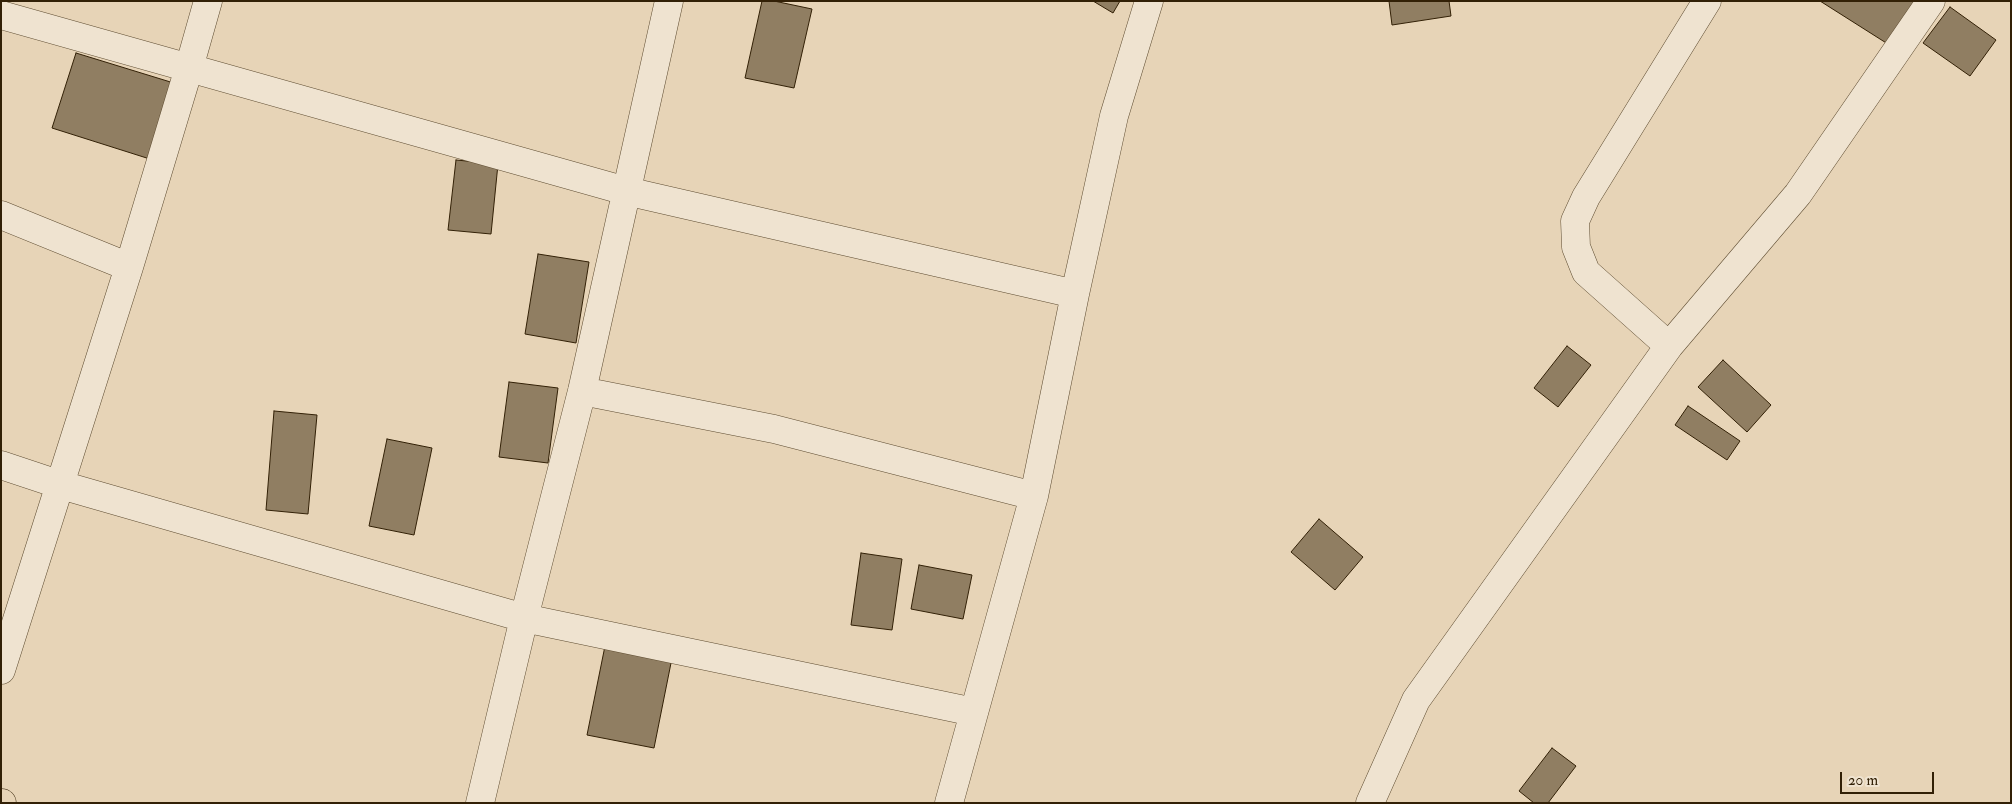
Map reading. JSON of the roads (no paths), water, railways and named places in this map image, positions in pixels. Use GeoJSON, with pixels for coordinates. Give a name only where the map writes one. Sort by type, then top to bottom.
{"type":"FeatureCollection","features":[{"type":"Feature","properties":{"kind":"street"},"geometry":{"type":"LineString","coordinates":[[1,670],[129,267],[190,68],[208,1]]}},
{"type":"Feature","properties":{"kind":"street"},"geometry":{"type":"LineString","coordinates":[[480,803],[524,618],[582,391],[669,1]]}},
{"type":"Feature","properties":{"kind":"street"},"geometry":{"type":"LineString","coordinates":[[949,803],[1034,496],[1114,116],[1149,1]]}},
{"type":"Feature","properties":{"kind":"street"},"geometry":{"type":"LineString","coordinates":[[1669,346],[1586,272],[1576,247],[1575,220],[1586,197],[1708,1]]}},
{"type":"Feature","properties":{"kind":"street"},"geometry":{"type":"LineString","coordinates":[[1370,803],[1416,700],[1669,346],[1798,194],[1931,1]]}},
{"type":"Feature","properties":{"kind":"street"},"geometry":{"type":"LineString","coordinates":[[1,15],[626,191],[1075,294]]}},
{"type":"Feature","properties":{"kind":"street"},"geometry":{"type":"LineString","coordinates":[[1,214],[129,267]]}},
{"type":"Feature","properties":{"kind":"street"},"geometry":{"type":"LineString","coordinates":[[582,391],[774,429],[1034,496]]}},
{"type":"Feature","properties":{"kind":"street"},"geometry":{"type":"LineString","coordinates":[[1,465],[61,485],[524,618],[974,712]]}}]}
